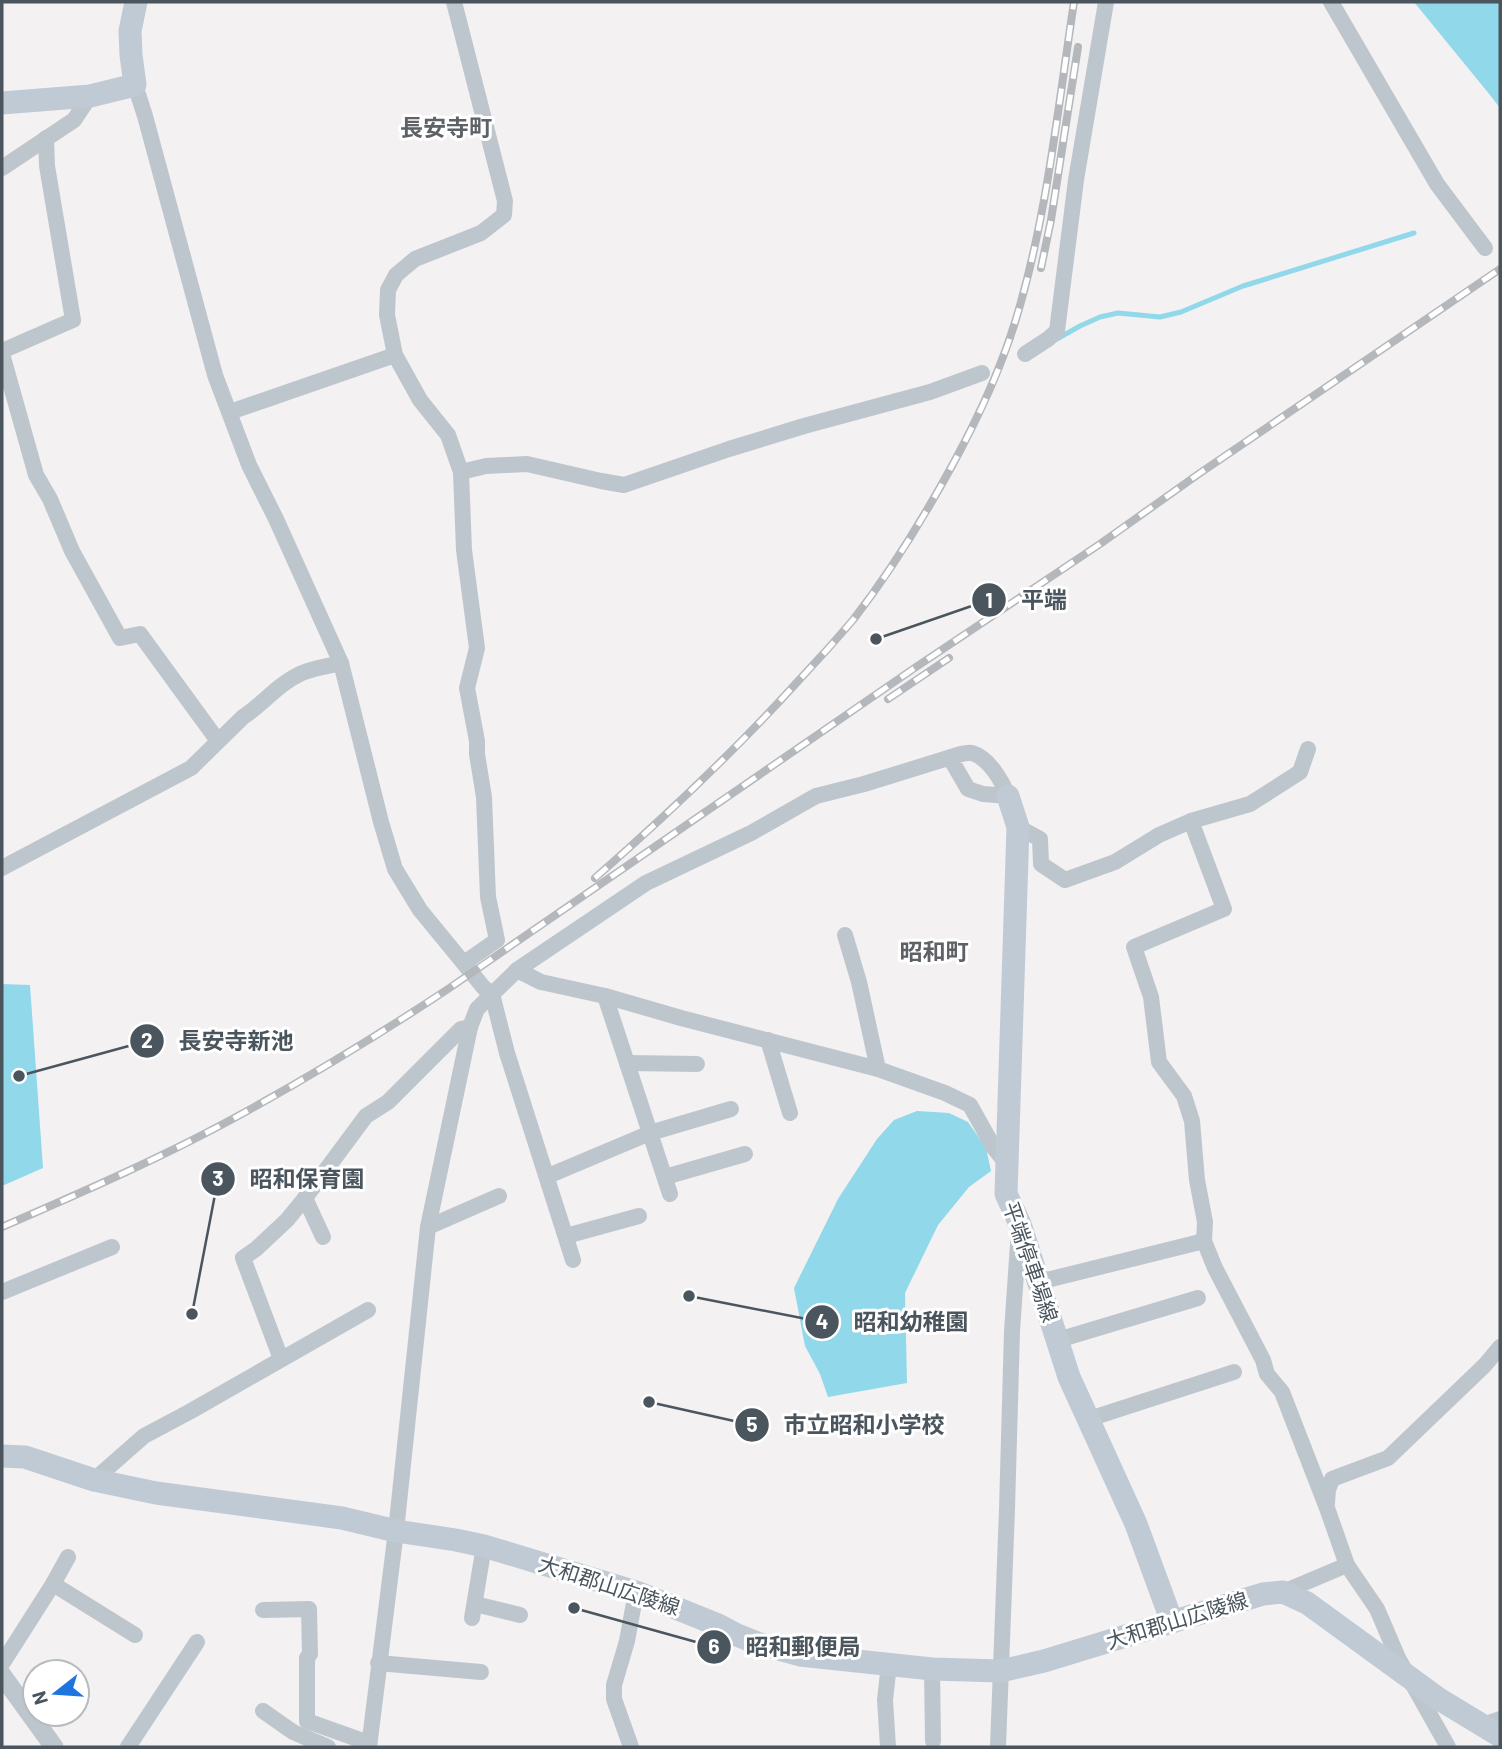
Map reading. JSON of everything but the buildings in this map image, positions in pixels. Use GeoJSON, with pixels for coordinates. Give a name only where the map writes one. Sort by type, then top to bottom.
{"type":"FeatureCollection","features":[{"type":"Feature","properties":{"kind":"main road"},"geometry":{"type":"LineString","coordinates":[[2,103],[90,96],[135,85],[130,31],[136,2]]}},
{"type":"Feature","properties":{"kind":"main road","name":"平端停車場線"},"geometry":{"type":"LineString","coordinates":[[1008,796],[1018,827],[1006,1194],[1020,1224],[1069,1377],[1136,1524],[1172,1622]]}},
{"type":"Feature","properties":{"kind":"main road","name":"大和郡山広陵線"},"geometry":{"type":"LineString","coordinates":[[3,1457],[25,1457],[94,1480],[156,1493],[330,1516],[396,1531],[484,1546],[636,1592],[757,1643],[800,1655],[932,1669],[1001,1671],[1045,1661],[1263,1594],[1283,1592]]}},
{"type":"Feature","properties":{"kind":"main road"},"geometry":{"type":"LineString","coordinates":[[1283,1592],[1307,1603],[1439,1699],[1495,1726]]}},
{"type":"Feature","properties":{"kind":"street"},"geometry":{"type":"LineString","coordinates":[[454,2],[505,201],[504,215],[481,233],[415,259],[396,275],[388,290],[387,315],[395,355],[420,400],[448,435],[461,472],[464,550],[477,648],[467,688],[484,797],[488,897],[497,940],[464,963]]}},
{"type":"Feature","properties":{"kind":"street"},"geometry":{"type":"LineString","coordinates":[[1025,354],[1057,331],[1076,180],[1106,2]]}},
{"type":"Feature","properties":{"kind":"street"},"geometry":{"type":"LineString","coordinates":[[1331,2],[1437,184],[1485,248]]}},
{"type":"Feature","properties":{"kind":"street"},"geometry":{"type":"LineString","coordinates":[[135,85],[215,375],[249,465],[341,663],[395,869],[420,909],[484,988],[492,994],[507,1053],[573,1260]]}},
{"type":"Feature","properties":{"kind":"street"},"geometry":{"type":"LineString","coordinates":[[2,167],[74,120],[90,96]]}},
{"type":"Feature","properties":{"kind":"street"},"geometry":{"type":"LineString","coordinates":[[46,138],[47,166],[73,320],[2,353],[36,475],[50,499],[72,551],[120,638],[140,634],[218,741]]}},
{"type":"Feature","properties":{"kind":"street"},"geometry":{"type":"LineString","coordinates":[[230,412],[395,355]]}},
{"type":"Feature","properties":{"kind":"street"},"geometry":{"type":"LineString","coordinates":[[461,472],[486,466],[527,464],[624,485],[729,449],[930,391],[982,373]]}},
{"type":"Feature","properties":{"kind":"street"},"geometry":{"type":"LineString","coordinates":[[2,868],[191,768],[269,695],[302,673],[341,663]]}},
{"type":"Feature","properties":{"kind":"street"},"geometry":{"type":"LineString","coordinates":[[1018,827],[1040,839],[1041,864],[1065,880],[1115,862],[1159,835],[1191,821],[1251,804],[1300,772],[1308,749]]}},
{"type":"Feature","properties":{"kind":"street"},"geometry":{"type":"LineString","coordinates":[[263,1610],[309,1609],[307,1721],[369,1745],[396,1531],[428,1227],[470,1027],[477,1009],[517,970],[646,883],[751,833],[816,796],[961,754],[972,753],[985,761],[1000,777],[1008,796],[983,794],[968,789],[950,758]]}},
{"type":"Feature","properties":{"kind":"street"},"geometry":{"type":"LineString","coordinates":[[1191,821],[1224,909],[1134,947],[1152,997],[1159,1062],[1184,1096],[1192,1121],[1197,1180],[1205,1222],[1204,1241],[1215,1268],[1263,1360],[1267,1374],[1282,1392],[1347,1565],[1377,1609],[1398,1658],[1448,1747]]}},
{"type":"Feature","properties":{"kind":"street"},"geometry":{"type":"LineString","coordinates":[[845,935],[859,982],[878,1069]]}},
{"type":"Feature","properties":{"kind":"street"},"geometry":{"type":"LineString","coordinates":[[517,970],[541,982],[605,996],[878,1069],[946,1093],[970,1105],[1006,1163]]}},
{"type":"Feature","properties":{"kind":"street"},"geometry":{"type":"LineString","coordinates":[[605,996],[670,1194]]}},
{"type":"Feature","properties":{"kind":"street"},"geometry":{"type":"LineString","coordinates":[[281,1359],[243,1258],[287,1220],[366,1116],[388,1102],[461,1029],[470,1027]]}},
{"type":"Feature","properties":{"kind":"street"},"geometry":{"type":"LineString","coordinates":[[768,1040],[790,1113]]}},
{"type":"Feature","properties":{"kind":"street"},"geometry":{"type":"LineString","coordinates":[[627,1063],[697,1064]]}},
{"type":"Feature","properties":{"kind":"street"},"geometry":{"type":"LineString","coordinates":[[548,1176],[650,1133],[731,1109]]}},
{"type":"Feature","properties":{"kind":"street"},"geometry":{"type":"LineString","coordinates":[[665,1177],[745,1154]]}},
{"type":"Feature","properties":{"kind":"street"},"geometry":{"type":"LineString","coordinates":[[428,1227],[499,1196]]}},
{"type":"Feature","properties":{"kind":"street"},"geometry":{"type":"LineString","coordinates":[[305,1198],[323,1237]]}},
{"type":"Feature","properties":{"kind":"street"},"geometry":{"type":"LineString","coordinates":[[566,1236],[639,1216]]}},
{"type":"Feature","properties":{"kind":"street"},"geometry":{"type":"LineString","coordinates":[[998,1747],[1012,1331],[1020,1224]]}},
{"type":"Feature","properties":{"kind":"street"},"geometry":{"type":"LineString","coordinates":[[1039,1282],[1204,1241]]}},
{"type":"Feature","properties":{"kind":"street"},"geometry":{"type":"LineString","coordinates":[[2,1292],[112,1247]]}},
{"type":"Feature","properties":{"kind":"street"},"geometry":{"type":"LineString","coordinates":[[1058,1340],[1198,1298]]}},
{"type":"Feature","properties":{"kind":"street"},"geometry":{"type":"LineString","coordinates":[[94,1480],[144,1436],[369,1310]]}},
{"type":"Feature","properties":{"kind":"street"},"geometry":{"type":"LineString","coordinates":[[1327,1508],[1332,1479],[1388,1458],[1485,1365],[1500,1347]]}},
{"type":"Feature","properties":{"kind":"street"},"geometry":{"type":"LineString","coordinates":[[1089,1419],[1234,1371]]}},
{"type":"Feature","properties":{"kind":"street"},"geometry":{"type":"LineString","coordinates":[[484,1546],[474,1611],[520,1615]]}},
{"type":"Feature","properties":{"kind":"street"},"geometry":{"type":"LineString","coordinates":[[2,1664],[68,1558]]}},
{"type":"Feature","properties":{"kind":"street"},"geometry":{"type":"LineString","coordinates":[[1283,1592],[1347,1565]]}},
{"type":"Feature","properties":{"kind":"street"},"geometry":{"type":"LineString","coordinates":[[53,1584],[135,1635]]}},
{"type":"Feature","properties":{"kind":"street"},"geometry":{"type":"LineString","coordinates":[[631,1747],[614,1699],[614,1685],[627,1641],[636,1592]]}},
{"type":"Feature","properties":{"kind":"street"},"geometry":{"type":"LineString","coordinates":[[128,1747],[197,1642]]}},
{"type":"Feature","properties":{"kind":"street"},"geometry":{"type":"LineString","coordinates":[[378,1663],[481,1672]]}},
{"type":"Feature","properties":{"kind":"street"},"geometry":{"type":"LineString","coordinates":[[888,1747],[885,1700],[889,1664]]}},
{"type":"Feature","properties":{"kind":"street"},"geometry":{"type":"LineString","coordinates":[[932,1669],[933,1741]]}},
{"type":"Feature","properties":{"kind":"street"},"geometry":{"type":"LineString","coordinates":[[2,1675],[54,1747]]}},
{"type":"Feature","properties":{"kind":"street"},"geometry":{"type":"LineString","coordinates":[[263,1711],[293,1732],[328,1747]]}},
{"type":"Feature","properties":{"kind":"water"},"geometry":{"type":"Polygon","coordinates":[[[1414,2],[1500,2],[1500,108],[1490,95],[1414,2]]]}},
{"type":"Feature","properties":{"kind":"water"},"geometry":{"type":"Polygon","coordinates":[[[2,984],[30,985],[43,1168],[2,1186],[2,984]]]}},
{"type":"Feature","properties":{"kind":"water"},"geometry":{"type":"Polygon","coordinates":[[[917,1111],[949,1113],[968,1122],[986,1148],[991,1171],[969,1187],[938,1225],[905,1293],[907,1383],[828,1397],[820,1374],[805,1346],[794,1288],[838,1199],[877,1139],[894,1120],[917,1111]]]}},
{"type":"Feature","properties":{"kind":"waterway"},"geometry":{"type":"LineString","coordinates":[[1057,339],[1100,317],[1118,313],[1160,317],[1181,312],[1243,286],[1414,233]]}},
{"type":"Feature","properties":{"kind":"railway"},"geometry":{"type":"LineString","coordinates":[[595,878],[726,757],[847,627],[893,564],[953,464],[996,375],[1027,280],[1051,162],[1074,2]]}},
{"type":"Feature","properties":{"kind":"railway"},"geometry":{"type":"LineString","coordinates":[[1041,268],[1078,47]]}},
{"type":"Feature","properties":{"kind":"railway"},"geometry":{"type":"LineString","coordinates":[[2,1227],[187,1143],[298,1082],[399,1021],[1500,269]]}},
{"type":"Feature","properties":{"kind":"railway"},"geometry":{"type":"LineString","coordinates":[[888,699],[949,658]]}},
{"type":"Feature","properties":{"kind":"place","name":"平端"},"geometry":{"type":"Point","coordinates":[876,639]}},
{"type":"Feature","properties":{"kind":"place","name":"長安寺新池"},"geometry":{"type":"Point","coordinates":[19,1076]}},
{"type":"Feature","properties":{"kind":"place","name":"昭和幼稚園"},"geometry":{"type":"Point","coordinates":[689,1296]}},
{"type":"Feature","properties":{"kind":"place","name":"昭和保育園"},"geometry":{"type":"Point","coordinates":[192,1314]}},
{"type":"Feature","properties":{"kind":"place","name":"市立昭和小学校"},"geometry":{"type":"Point","coordinates":[649,1402]}},
{"type":"Feature","properties":{"kind":"place","name":"昭和郵便局"},"geometry":{"type":"Point","coordinates":[574,1608]}},
{"type":"Feature","properties":{"kind":"district","name":"長安寺町"},"geometry":{"type":"Point","coordinates":[446,128]}},
{"type":"Feature","properties":{"kind":"district","name":"昭和町"},"geometry":{"type":"Point","coordinates":[934,952]}}]}
